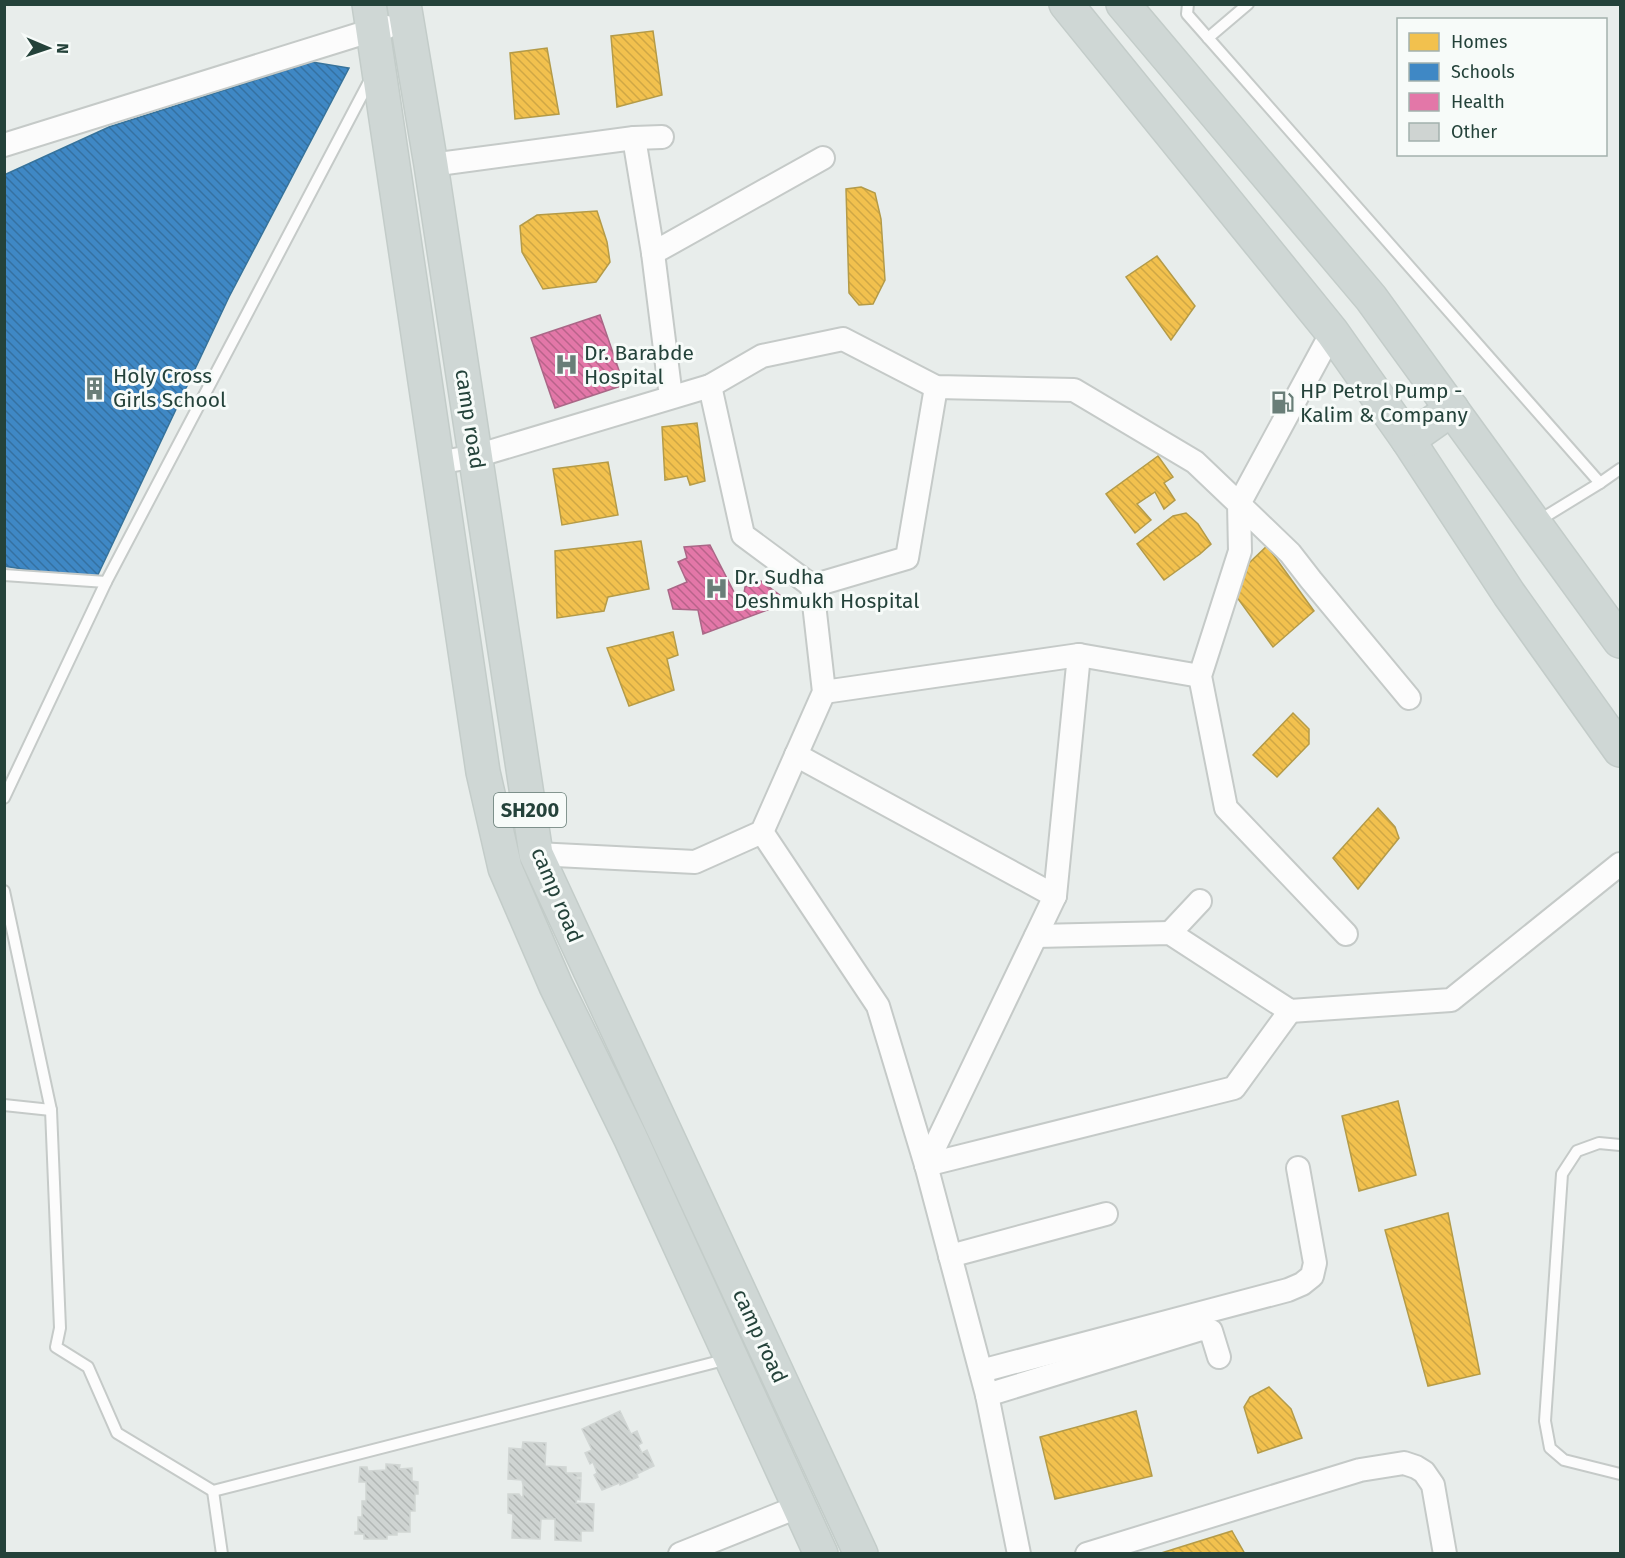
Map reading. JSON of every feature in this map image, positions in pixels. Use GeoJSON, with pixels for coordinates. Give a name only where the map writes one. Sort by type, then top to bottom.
{"type":"FeatureCollection","features":[{"type":"Feature","properties":{"kind":"main road"},"geometry":{"type":"LineString","coordinates":[[1066,4],[1332,332],[1509,594],[1620,750]]}},
{"type":"Feature","properties":{"kind":"main road"},"geometry":{"type":"LineString","coordinates":[[1123,4],[1371,298],[1620,641]]}},
{"type":"Feature","properties":{"kind":"main road","name":"camp road"},"geometry":{"type":"LineString","coordinates":[[406,14],[536,854],[861,1554]]}},
{"type":"Feature","properties":{"kind":"main road","name":"camp road"},"geometry":{"type":"LineString","coordinates":[[371,17],[483,772],[505,868],[556,986],[630,1137],[821,1554]]}},
{"type":"Feature","properties":{"kind":"main road"},"geometry":{"type":"LineString","coordinates":[[1332,332],[1371,298]]}},
{"type":"Feature","properties":{"kind":"main road"},"geometry":{"type":"LineString","coordinates":[[1407,440],[1452,409]]}},
{"type":"Feature","properties":{"kind":"street"},"geometry":{"type":"LineString","coordinates":[[4,145],[371,17],[406,14]]}},
{"type":"Feature","properties":{"kind":"street"},"geometry":{"type":"LineString","coordinates":[[377,65],[412,56]]}},
{"type":"Feature","properties":{"kind":"street"},"geometry":{"type":"LineString","coordinates":[[431,165],[634,138],[662,137]]}},
{"type":"Feature","properties":{"kind":"street"},"geometry":{"type":"LineString","coordinates":[[634,138],[653,253],[671,397]]}},
{"type":"Feature","properties":{"kind":"street"},"geometry":{"type":"LineString","coordinates":[[653,253],[823,158]]}},
{"type":"Feature","properties":{"kind":"street"},"geometry":{"type":"LineString","coordinates":[[1332,332],[1239,504],[1239,551],[1200,676],[1226,808],[1346,934]]}},
{"type":"Feature","properties":{"kind":"street"},"geometry":{"type":"LineString","coordinates":[[437,463],[476,456],[710,386],[762,356],[843,339],[936,387],[1074,390],[1195,462],[1290,553],[1409,698]]}},
{"type":"Feature","properties":{"kind":"street"},"geometry":{"type":"LineString","coordinates":[[536,854],[695,862],[762,832],[824,692],[812,586],[742,535],[710,386]]}},
{"type":"Feature","properties":{"kind":"street"},"geometry":{"type":"LineString","coordinates":[[812,586],[907,558],[936,387]]}},
{"type":"Feature","properties":{"kind":"street"},"geometry":{"type":"LineString","coordinates":[[824,692],[1078,655],[1200,676]]}},
{"type":"Feature","properties":{"kind":"street"},"geometry":{"type":"LineString","coordinates":[[926,1164],[1055,896],[1078,655]]}},
{"type":"Feature","properties":{"kind":"street"},"geometry":{"type":"LineString","coordinates":[[796,755],[1055,896]]}},
{"type":"Feature","properties":{"kind":"street"},"geometry":{"type":"LineString","coordinates":[[762,832],[878,1006],[926,1164],[981,1371],[1019,1554]]}},
{"type":"Feature","properties":{"kind":"street"},"geometry":{"type":"LineString","coordinates":[[1036,936],[1170,933],[1290,1011],[1451,1000],[1620,864]]}},
{"type":"Feature","properties":{"kind":"street"},"geometry":{"type":"LineString","coordinates":[[1170,933],[1200,901]]}},
{"type":"Feature","properties":{"kind":"street"},"geometry":{"type":"LineString","coordinates":[[926,1164],[1234,1088],[1290,1011]]}},
{"type":"Feature","properties":{"kind":"street"},"geometry":{"type":"LineString","coordinates":[[981,1371],[1288,1290],[1302,1284],[1312,1276],[1315,1263],[1298,1168]]}},
{"type":"Feature","properties":{"kind":"street"},"geometry":{"type":"LineString","coordinates":[[950,1256],[1107,1214]]}},
{"type":"Feature","properties":{"kind":"street"},"geometry":{"type":"LineString","coordinates":[[987,1395],[1201,1329],[1211,1331],[1219,1357]]}},
{"type":"Feature","properties":{"kind":"street"},"geometry":{"type":"LineString","coordinates":[[731,1358],[764,1344]]}},
{"type":"Feature","properties":{"kind":"street"},"geometry":{"type":"LineString","coordinates":[[1087,1554],[1360,1470],[1404,1462],[1424,1472],[1433,1485],[1446,1554]]}},
{"type":"Feature","properties":{"kind":"street"},"geometry":{"type":"LineString","coordinates":[[680,1554],[800,1506]]}},
{"type":"Feature","properties":{"kind":"lane"},"geometry":{"type":"LineString","coordinates":[[1188,4],[1187,15],[1600,483]]}},
{"type":"Feature","properties":{"kind":"lane"},"geometry":{"type":"LineString","coordinates":[[1208,38],[1248,4]]}},
{"type":"Feature","properties":{"kind":"lane"},"geometry":{"type":"LineString","coordinates":[[4,798],[106,582],[377,65]]}},
{"type":"Feature","properties":{"kind":"lane"},"geometry":{"type":"LineString","coordinates":[[1535,523],[1620,469]]}},
{"type":"Feature","properties":{"kind":"lane"},"geometry":{"type":"LineString","coordinates":[[4,575],[106,582]]}},
{"type":"Feature","properties":{"kind":"lane"},"geometry":{"type":"LineString","coordinates":[[4,891],[51,1110],[60,1328],[56,1347],[88,1367],[117,1433],[213,1491],[731,1358]]}},
{"type":"Feature","properties":{"kind":"lane"},"geometry":{"type":"LineString","coordinates":[[4,1105],[51,1110]]}},
{"type":"Feature","properties":{"kind":"lane"},"geometry":{"type":"LineString","coordinates":[[1620,1145],[1599,1143],[1577,1151],[1562,1174],[1545,1421],[1550,1448],[1564,1460],[1620,1474]]}},
{"type":"Feature","properties":{"kind":"lane"},"geometry":{"type":"LineString","coordinates":[[213,1491],[222,1554]]}},
{"type":"Feature","properties":{"kind":"building: Homes"},"geometry":{"type":"Polygon","coordinates":[[[653,31],[662,95],[617,107],[611,36],[653,31]]]}},
{"type":"Feature","properties":{"kind":"building: Homes"},"geometry":{"type":"Polygon","coordinates":[[[547,48],[559,114],[515,119],[510,53],[547,48]]]}},
{"type":"Feature","properties":{"kind":"building: Homes"},"geometry":{"type":"Polygon","coordinates":[[[861,187],[875,193],[881,219],[885,280],[873,304],[859,305],[849,293],[846,189],[861,187]]]}},
{"type":"Feature","properties":{"kind":"building: Homes"},"geometry":{"type":"Polygon","coordinates":[[[597,211],[607,242],[610,262],[596,282],[543,289],[522,252],[520,226],[537,215],[597,211]]]}},
{"type":"Feature","properties":{"kind":"building: Homes"},"geometry":{"type":"Polygon","coordinates":[[[1157,256],[1195,306],[1171,340],[1126,277],[1157,256]]]}},
{"type":"Feature","properties":{"kind":"building: Homes"},"geometry":{"type":"Polygon","coordinates":[[[697,423],[705,481],[690,485],[687,476],[665,480],[662,427],[697,423]]]}},
{"type":"Feature","properties":{"kind":"building: Homes"},"geometry":{"type":"Polygon","coordinates":[[[1158,456],[1173,477],[1164,483],[1175,500],[1164,509],[1155,492],[1137,504],[1151,520],[1135,533],[1106,494],[1158,456]]]}},
{"type":"Feature","properties":{"kind":"building: Homes"},"geometry":{"type":"Polygon","coordinates":[[[608,462],[618,515],[562,525],[553,469],[608,462]]]}},
{"type":"Feature","properties":{"kind":"building: Homes"},"geometry":{"type":"Polygon","coordinates":[[[1186,513],[1198,524],[1211,544],[1164,580],[1137,544],[1173,516],[1186,513]]]}},
{"type":"Feature","properties":{"kind":"building: Homes"},"geometry":{"type":"Polygon","coordinates":[[[641,541],[649,589],[608,597],[604,611],[557,618],[555,551],[641,541]]]}},
{"type":"Feature","properties":{"kind":"building: Homes"},"geometry":{"type":"Polygon","coordinates":[[[1267,546],[1314,611],[1273,647],[1236,596],[1247,565],[1267,546]]]}},
{"type":"Feature","properties":{"kind":"building: Homes"},"geometry":{"type":"Polygon","coordinates":[[[673,632],[678,655],[667,659],[674,690],[629,706],[607,648],[673,632]]]}},
{"type":"Feature","properties":{"kind":"building: Homes"},"geometry":{"type":"Polygon","coordinates":[[[1293,713],[1309,729],[1309,744],[1277,777],[1253,755],[1293,713]]]}},
{"type":"Feature","properties":{"kind":"building: Homes"},"geometry":{"type":"Polygon","coordinates":[[[1378,808],[1395,827],[1399,838],[1358,889],[1333,858],[1378,808]]]}},
{"type":"Feature","properties":{"kind":"building: Homes"},"geometry":{"type":"Polygon","coordinates":[[[1398,1101],[1416,1175],[1359,1191],[1342,1116],[1398,1101]]]}},
{"type":"Feature","properties":{"kind":"building: Homes"},"geometry":{"type":"Polygon","coordinates":[[[1448,1213],[1480,1374],[1428,1386],[1385,1230],[1448,1213]]]}},
{"type":"Feature","properties":{"kind":"building: Homes"},"geometry":{"type":"Polygon","coordinates":[[[1269,1387],[1291,1409],[1302,1438],[1258,1453],[1244,1407],[1250,1397],[1269,1387]]]}},
{"type":"Feature","properties":{"kind":"building: Homes"},"geometry":{"type":"Polygon","coordinates":[[[1136,1411],[1152,1476],[1055,1499],[1040,1437],[1136,1411]]]}},
{"type":"Feature","properties":{"kind":"building: Homes"},"geometry":{"type":"Polygon","coordinates":[[[1232,1531],[1245,1554],[1158,1554],[1232,1531]]]}},
{"type":"Feature","properties":{"kind":"building: Schools","name":"Holy Cross Girls School"},"geometry":{"type":"Polygon","coordinates":[[[312,62],[349,68],[229,297],[95,581],[4,566],[4,175],[109,127],[312,62]]]}},
{"type":"Feature","properties":{"kind":"building: Health"},"geometry":{"type":"Polygon","coordinates":[[[600,315],[624,385],[555,408],[531,338],[600,315]]]}},
{"type":"Feature","properties":{"kind":"building: Health"},"geometry":{"type":"Polygon","coordinates":[[[710,545],[734,592],[744,593],[745,587],[761,581],[789,602],[703,634],[698,610],[673,609],[668,590],[687,582],[678,562],[687,558],[684,547],[710,545]]]}},
{"type":"Feature","properties":{"kind":"building: Other"},"geometry":{"type":"Polygon","coordinates":[[[620,1411],[631,1434],[637,1431],[642,1443],[638,1445],[642,1453],[647,1450],[654,1466],[637,1474],[638,1477],[602,1490],[594,1475],[597,1473],[593,1462],[590,1464],[585,1453],[592,1450],[582,1429],[620,1411]]]}},
{"type":"Feature","properties":{"kind":"building: Other"},"geometry":{"type":"Polygon","coordinates":[[[523,1442],[546,1443],[545,1466],[566,1467],[566,1473],[581,1473],[581,1477],[576,1477],[576,1479],[581,1479],[580,1500],[577,1499],[576,1503],[594,1504],[593,1531],[581,1531],[581,1541],[555,1540],[555,1519],[541,1519],[540,1539],[512,1538],[513,1514],[508,1513],[508,1494],[519,1494],[523,1497],[523,1485],[522,1480],[508,1479],[509,1448],[522,1449],[523,1442]]]}},
{"type":"Feature","properties":{"kind":"building: Other"},"geometry":{"type":"Polygon","coordinates":[[[386,1464],[400,1465],[399,1469],[412,1468],[412,1481],[418,1482],[415,1511],[410,1511],[410,1532],[387,1535],[387,1539],[364,1539],[364,1534],[355,1534],[358,1532],[358,1517],[362,1517],[362,1501],[366,1501],[366,1482],[359,1482],[360,1467],[367,1467],[368,1471],[386,1470],[386,1464]]]}},
{"type":"Feature","properties":{"kind":"place","name":"Dr. Barabde Hospital"},"geometry":{"type":"Point","coordinates":[566,365]}},
{"type":"Feature","properties":{"kind":"place","name":"Holy Cross Girls School"},"geometry":{"type":"Point","coordinates":[95,388]}},
{"type":"Feature","properties":{"kind":"place","name":"HP Petrol Pump - Kalim & Company"},"geometry":{"type":"Point","coordinates":[1282,403]}},
{"type":"Feature","properties":{"kind":"place","name":"Dr. Sudha Deshmukh Hospital"},"geometry":{"type":"Point","coordinates":[716,589]}}]}
